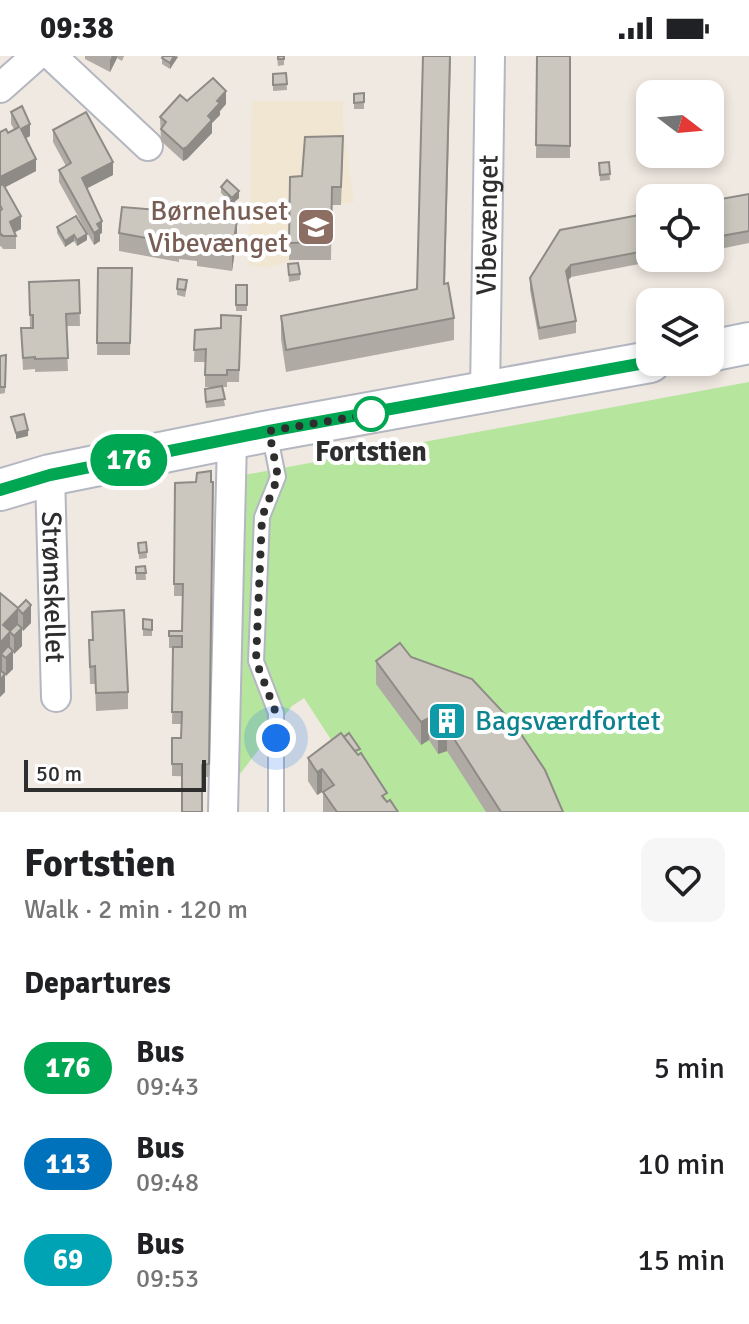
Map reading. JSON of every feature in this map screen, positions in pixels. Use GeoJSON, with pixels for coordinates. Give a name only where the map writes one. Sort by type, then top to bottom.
{"type":"FeatureCollection","features":[{"type":"Feature","properties":{"kind":"street"},"geometry":{"type":"LineString","coordinates":[[0,88],[36,56]]}},
{"type":"Feature","properties":{"kind":"street"},"geometry":{"type":"LineString","coordinates":[[52,56],[148,146]]}},
{"type":"Feature","properties":{"kind":"street","name":"Vibevænget"},"geometry":{"type":"LineString","coordinates":[[485,393],[490,56]]}},
{"type":"Feature","properties":{"kind":"street"},"geometry":{"type":"LineString","coordinates":[[724,348],[749,343]]}},
{"type":"Feature","properties":{"kind":"street"},"geometry":{"type":"LineString","coordinates":[[0,490],[50,475],[636,365]]}},
{"type":"Feature","properties":{"kind":"street"},"geometry":{"type":"LineString","coordinates":[[223,812],[250,436]]}},
{"type":"Feature","properties":{"kind":"street","name":"Strømskellet"},"geometry":{"type":"LineString","coordinates":[[50,475],[56,697]]}},
{"type":"Feature","properties":{"kind":"lane"},"geometry":{"type":"LineString","coordinates":[[250,436],[278,477],[262,517],[256,661],[276,713],[276,812]]}},
{"type":"Feature","properties":{"kind":"shaded area"},"geometry":{"type":"Polygon","coordinates":[[[252,101],[343,101],[354,202],[332,206],[331,260],[294,260],[266,268],[249,265],[252,101]]]}},
{"type":"Feature","properties":{"kind":"green space"},"geometry":{"type":"Polygon","coordinates":[[[749,382],[749,812],[385,812],[341,755],[304,698],[292,706],[240,774],[239,476],[749,382]]]}},
{"type":"Feature","properties":{"kind":"building"},"geometry":{"type":"Polygon","coordinates":[[[163,56],[174,56],[170,63],[163,56]]]}},
{"type":"Feature","properties":{"kind":"building"},"geometry":{"type":"Polygon","coordinates":[[[423,56],[450,56],[444,284],[448,283],[454,318],[286,350],[281,316],[417,289],[423,56]]]}},
{"type":"Feature","properties":{"kind":"building"},"geometry":{"type":"Polygon","coordinates":[[[537,56],[570,56],[570,146],[536,145],[537,56]]]}},
{"type":"Feature","properties":{"kind":"building"},"geometry":{"type":"Polygon","coordinates":[[[286,73],[287,84],[273,85],[273,74],[286,73]]]}},
{"type":"Feature","properties":{"kind":"building"},"geometry":{"type":"Polygon","coordinates":[[[213,78],[226,91],[208,116],[212,120],[183,149],[161,129],[166,122],[160,117],[180,95],[187,101],[213,78]]]}},
{"type":"Feature","properties":{"kind":"building"},"geometry":{"type":"Polygon","coordinates":[[[364,93],[364,102],[354,103],[354,94],[364,93]]]}},
{"type":"Feature","properties":{"kind":"building"},"geometry":{"type":"Polygon","coordinates":[[[22,106],[30,124],[21,129],[36,159],[0,177],[0,132],[6,129],[8,133],[19,127],[11,112],[22,106]]]}},
{"type":"Feature","properties":{"kind":"building"},"geometry":{"type":"Polygon","coordinates":[[[86,112],[113,162],[82,178],[102,221],[97,224],[100,229],[94,233],[59,170],[71,163],[53,130],[86,112]]]}},
{"type":"Feature","properties":{"kind":"building"},"geometry":{"type":"Polygon","coordinates":[[[343,136],[341,187],[332,187],[331,242],[289,243],[290,177],[302,176],[305,137],[343,136]]]}},
{"type":"Feature","properties":{"kind":"building"},"geometry":{"type":"Polygon","coordinates":[[[609,162],[610,174],[600,175],[599,163],[609,162]]]}},
{"type":"Feature","properties":{"kind":"building"},"geometry":{"type":"Polygon","coordinates":[[[227,180],[239,191],[232,198],[221,187],[227,180]]]}},
{"type":"Feature","properties":{"kind":"building"},"geometry":{"type":"Polygon","coordinates":[[[3,184],[21,216],[10,222],[16,236],[0,235],[0,186],[3,184]]]}},
{"type":"Feature","properties":{"kind":"building"},"geometry":{"type":"Polygon","coordinates":[[[749,194],[749,231],[724,235],[724,198],[749,194]]]}},
{"type":"Feature","properties":{"kind":"building"},"geometry":{"type":"Polygon","coordinates":[[[229,199],[239,209],[232,216],[222,207],[229,199]]]}},
{"type":"Feature","properties":{"kind":"building"},"geometry":{"type":"Polygon","coordinates":[[[183,206],[204,209],[203,215],[237,220],[232,253],[197,248],[197,244],[179,241],[179,244],[119,233],[122,207],[183,212],[183,206]]]}},
{"type":"Feature","properties":{"kind":"building"},"geometry":{"type":"Polygon","coordinates":[[[76,216],[87,234],[77,240],[74,235],[65,241],[57,227],[76,216]]]}},
{"type":"Feature","properties":{"kind":"building"},"geometry":{"type":"Polygon","coordinates":[[[636,216],[636,253],[571,265],[566,271],[576,321],[539,328],[530,278],[560,230],[636,216]]]}},
{"type":"Feature","properties":{"kind":"building"},"geometry":{"type":"Polygon","coordinates":[[[298,263],[300,274],[289,275],[288,264],[298,263]]]}},
{"type":"Feature","properties":{"kind":"building"},"geometry":{"type":"Polygon","coordinates":[[[98,268],[132,268],[130,343],[97,343],[98,268]]]}},
{"type":"Feature","properties":{"kind":"building"},"geometry":{"type":"Polygon","coordinates":[[[178,279],[187,280],[185,290],[177,289],[178,279]]]}},
{"type":"Feature","properties":{"kind":"building"},"geometry":{"type":"Polygon","coordinates":[[[79,280],[80,313],[66,314],[68,358],[23,358],[21,328],[33,328],[29,282],[79,280]]]}},
{"type":"Feature","properties":{"kind":"building"},"geometry":{"type":"Polygon","coordinates":[[[236,285],[247,285],[247,305],[236,305],[236,285]]]}},
{"type":"Feature","properties":{"kind":"building"},"geometry":{"type":"Polygon","coordinates":[[[221,315],[241,316],[239,370],[227,370],[227,375],[205,375],[206,349],[194,350],[195,330],[221,328],[221,315]]]}},
{"type":"Feature","properties":{"kind":"building"},"geometry":{"type":"Polygon","coordinates":[[[6,355],[5,387],[0,387],[0,356],[6,355]]]}},
{"type":"Feature","properties":{"kind":"building"},"geometry":{"type":"Polygon","coordinates":[[[222,386],[225,399],[206,402],[205,389],[222,386]]]}},
{"type":"Feature","properties":{"kind":"building"},"geometry":{"type":"Polygon","coordinates":[[[24,414],[28,430],[16,433],[11,417],[24,414]]]}},
{"type":"Feature","properties":{"kind":"building"},"geometry":{"type":"Polygon","coordinates":[[[211,471],[209,764],[202,765],[202,812],[182,812],[182,764],[172,764],[172,738],[181,738],[182,712],[172,712],[173,647],[182,647],[182,636],[169,636],[169,631],[182,631],[183,584],[174,584],[175,483],[196,482],[197,473],[211,471]]]}},
{"type":"Feature","properties":{"kind":"building"},"geometry":{"type":"Polygon","coordinates":[[[146,542],[147,552],[139,553],[138,543],[146,542]]]}},
{"type":"Feature","properties":{"kind":"building"},"geometry":{"type":"Polygon","coordinates":[[[145,566],[146,573],[136,573],[136,567],[145,566]]]}},
{"type":"Feature","properties":{"kind":"building"},"geometry":{"type":"Polygon","coordinates":[[[0,593],[18,608],[26,600],[31,605],[23,614],[18,609],[3,625],[10,631],[17,624],[22,628],[14,636],[10,632],[0,643],[0,593]]]}},
{"type":"Feature","properties":{"kind":"building"},"geometry":{"type":"Polygon","coordinates":[[[124,610],[128,692],[96,693],[95,666],[90,667],[92,612],[124,610]]]}},
{"type":"Feature","properties":{"kind":"building"},"geometry":{"type":"Polygon","coordinates":[[[143,619],[152,620],[152,630],[143,629],[143,619]]]}},
{"type":"Feature","properties":{"kind":"building","name":"Bagsværdfortet"},"geometry":{"type":"Polygon","coordinates":[[[400,643],[411,657],[472,679],[515,725],[545,770],[563,812],[501,812],[447,728],[438,732],[429,718],[421,722],[376,661],[400,643]]]}},
{"type":"Feature","properties":{"kind":"building"},"geometry":{"type":"Polygon","coordinates":[[[8,646],[13,651],[6,658],[0,656],[0,653],[8,646]]]}},
{"type":"Feature","properties":{"kind":"building"},"geometry":{"type":"Polygon","coordinates":[[[341,733],[358,755],[361,753],[387,793],[382,796],[387,802],[390,800],[398,812],[337,812],[323,792],[334,785],[322,769],[317,772],[308,758],[341,733]]]}},
{"type":"Feature","properties":{"kind":"building"},"geometry":{"type":"Polygon","coordinates":[[[349,733],[360,749],[355,751],[344,737],[349,733]]]}},
{"type":"Feature","properties":{"kind":"bus line","name":"176"},"geometry":{"type":"LineString","coordinates":[[0,490],[50,475],[269,431],[636,365]]}},
{"type":"Feature","properties":{"kind":"place","name":"Børnehuset Vibevænget"},"geometry":{"type":"Point","coordinates":[316,227]}},
{"type":"Feature","properties":{"kind":"place","name":"Fortstien"},"geometry":{"type":"Point","coordinates":[371,414]}},
{"type":"Feature","properties":{"kind":"place","name":"Bagsværdfortet"},"geometry":{"type":"Point","coordinates":[447,721]}},
{"type":"Feature","properties":{"kind":"route"},"geometry":{"type":"LineString","coordinates":[[276,738],[276,713],[256,661],[262,517],[278,477],[269,431],[371,414]]}}]}
